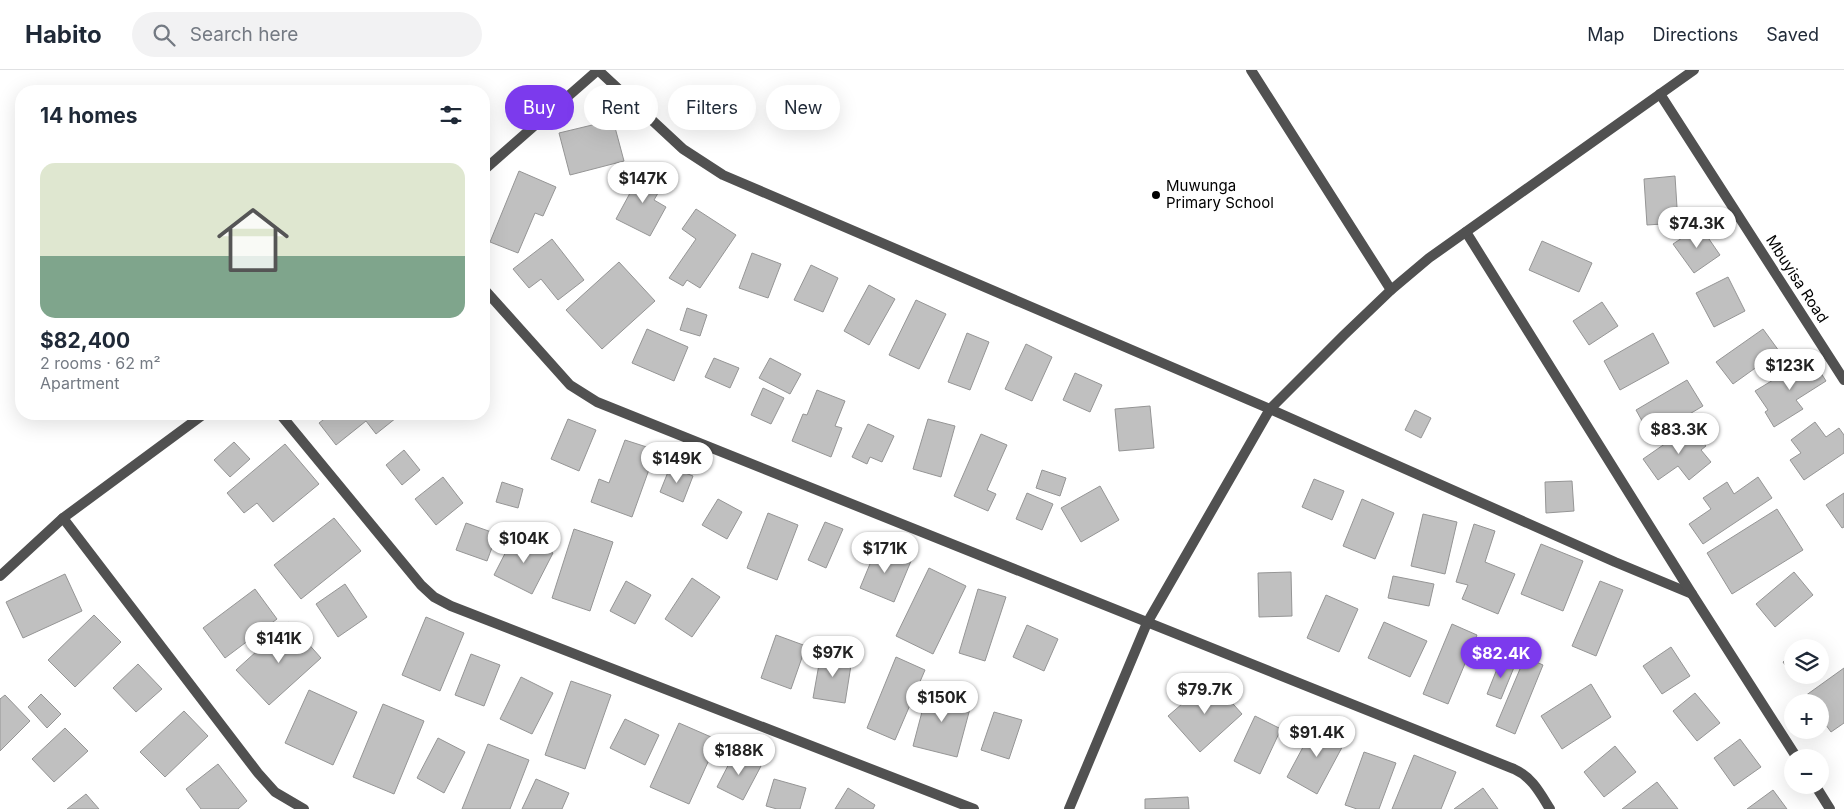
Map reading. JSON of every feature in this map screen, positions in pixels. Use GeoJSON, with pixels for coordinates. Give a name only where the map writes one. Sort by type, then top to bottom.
{"type":"FeatureCollection","features":[{"type":"Feature","properties":{"kind":"street"},"geometry":{"type":"LineString","coordinates":[[490,165],[598,70],[683,149],[723,175],[1270,409],[1615,562],[1692,594]]}},
{"type":"Feature","properties":{"kind":"street"},"geometry":{"type":"LineString","coordinates":[[1251,70],[1391,290]]}},
{"type":"Feature","properties":{"kind":"street"},"geometry":{"type":"LineString","coordinates":[[1069,809],[1147,623],[1270,409],[1391,290],[1429,258],[1694,70]]}},
{"type":"Feature","properties":{"kind":"street","name":"Mbuyisa Road"},"geometry":{"type":"LineString","coordinates":[[1660,94],[1844,380]]}},
{"type":"Feature","properties":{"kind":"street"},"geometry":{"type":"LineString","coordinates":[[1466,232],[1791,749]]}},
{"type":"Feature","properties":{"kind":"street"},"geometry":{"type":"LineString","coordinates":[[490,295],[570,385],[597,402],[1524,773],[1550,809]]}},
{"type":"Feature","properties":{"kind":"street"},"geometry":{"type":"LineString","coordinates":[[0,576],[63,518],[196,420]]}},
{"type":"Feature","properties":{"kind":"street"},"geometry":{"type":"LineString","coordinates":[[285,420],[421,585],[434,597],[451,606],[974,809]]}},
{"type":"Feature","properties":{"kind":"street"},"geometry":{"type":"LineString","coordinates":[[63,518],[258,773],[275,792],[304,809]]}},
{"type":"Feature","properties":{"kind":"street"},"geometry":{"type":"LineString","coordinates":[[1821,794],[1830,809]]}},
{"type":"Feature","properties":{"kind":"building"},"geometry":{"type":"Polygon","coordinates":[[[584,127],[584,130],[616,130],[624,161],[570,175],[559,133],[584,127]]]}},
{"type":"Feature","properties":{"kind":"building"},"geometry":{"type":"Polygon","coordinates":[[[643,169],[665,181],[654,200],[666,207],[650,236],[616,219],[643,169]]]}},
{"type":"Feature","properties":{"kind":"building"},"geometry":{"type":"Polygon","coordinates":[[[519,171],[556,187],[543,216],[535,213],[518,253],[490,242],[519,171]]]}},
{"type":"Feature","properties":{"kind":"building"},"geometry":{"type":"Polygon","coordinates":[[[1675,176],[1678,223],[1647,225],[1644,179],[1675,176]]]}},
{"type":"Feature","properties":{"kind":"building"},"geometry":{"type":"Polygon","coordinates":[[[696,209],[736,235],[700,288],[687,280],[683,286],[669,278],[696,239],[682,229],[696,209]]]}},
{"type":"Feature","properties":{"kind":"building"},"geometry":{"type":"Polygon","coordinates":[[[1700,226],[1720,255],[1694,273],[1673,244],[1700,226]]]}},
{"type":"Feature","properties":{"kind":"building"},"geometry":{"type":"Polygon","coordinates":[[[552,239],[584,280],[558,300],[541,279],[529,288],[513,269],[552,239]]]}},
{"type":"Feature","properties":{"kind":"building"},"geometry":{"type":"Polygon","coordinates":[[[1542,241],[1592,263],[1579,292],[1529,270],[1542,241]]]}},
{"type":"Feature","properties":{"kind":"building"},"geometry":{"type":"Polygon","coordinates":[[[752,253],[781,264],[768,298],[739,288],[752,253]]]}},
{"type":"Feature","properties":{"kind":"building"},"geometry":{"type":"Polygon","coordinates":[[[619,262],[655,301],[602,349],[566,310],[619,262]]]}},
{"type":"Feature","properties":{"kind":"building"},"geometry":{"type":"Polygon","coordinates":[[[811,265],[838,278],[823,312],[794,300],[811,265]]]}},
{"type":"Feature","properties":{"kind":"building"},"geometry":{"type":"Polygon","coordinates":[[[1728,277],[1745,311],[1714,327],[1696,293],[1728,277]]]}},
{"type":"Feature","properties":{"kind":"building"},"geometry":{"type":"Polygon","coordinates":[[[869,285],[895,299],[869,345],[844,331],[869,285]]]}},
{"type":"Feature","properties":{"kind":"building"},"geometry":{"type":"Polygon","coordinates":[[[916,300],[946,314],[919,369],[889,355],[916,300]]]}},
{"type":"Feature","properties":{"kind":"building"},"geometry":{"type":"Polygon","coordinates":[[[1602,302],[1618,326],[1589,345],[1573,321],[1602,302]]]}},
{"type":"Feature","properties":{"kind":"building"},"geometry":{"type":"Polygon","coordinates":[[[687,308],[707,315],[700,336],[680,330],[687,308]]]}},
{"type":"Feature","properties":{"kind":"building"},"geometry":{"type":"Polygon","coordinates":[[[647,329],[688,347],[674,381],[632,363],[647,329]]]}},
{"type":"Feature","properties":{"kind":"building"},"geometry":{"type":"Polygon","coordinates":[[[1763,329],[1779,351],[1733,384],[1716,362],[1763,329]]]}},
{"type":"Feature","properties":{"kind":"building"},"geometry":{"type":"Polygon","coordinates":[[[967,333],[989,342],[970,390],[948,382],[967,333]]]}},
{"type":"Feature","properties":{"kind":"building"},"geometry":{"type":"Polygon","coordinates":[[[1653,333],[1669,363],[1620,390],[1604,361],[1653,333]]]}},
{"type":"Feature","properties":{"kind":"building"},"geometry":{"type":"Polygon","coordinates":[[[1026,344],[1052,357],[1032,401],[1005,389],[1026,344]]]}},
{"type":"Feature","properties":{"kind":"building"},"geometry":{"type":"Polygon","coordinates":[[[1811,357],[1826,381],[1796,400],[1803,409],[1774,427],[1765,412],[1768,410],[1755,391],[1811,357]]]}},
{"type":"Feature","properties":{"kind":"building"},"geometry":{"type":"Polygon","coordinates":[[[714,358],[739,368],[730,388],[705,377],[714,358]]]}},
{"type":"Feature","properties":{"kind":"building"},"geometry":{"type":"Polygon","coordinates":[[[770,358],[801,374],[790,394],[759,378],[770,358]]]}},
{"type":"Feature","properties":{"kind":"building"},"geometry":{"type":"Polygon","coordinates":[[[1075,373],[1102,385],[1090,412],[1063,400],[1075,373]]]}},
{"type":"Feature","properties":{"kind":"building"},"geometry":{"type":"Polygon","coordinates":[[[1687,380],[1703,406],[1651,437],[1636,410],[1687,380]]]}},
{"type":"Feature","properties":{"kind":"building"},"geometry":{"type":"Polygon","coordinates":[[[763,388],[784,398],[771,424],[751,415],[763,388]]]}},
{"type":"Feature","properties":{"kind":"building"},"geometry":{"type":"Polygon","coordinates":[[[817,390],[845,401],[835,426],[842,428],[831,457],[792,441],[803,414],[807,415],[817,390]]]}},
{"type":"Feature","properties":{"kind":"building"},"geometry":{"type":"Polygon","coordinates":[[[1150,406],[1154,448],[1119,451],[1115,409],[1150,406]]]}},
{"type":"Feature","properties":{"kind":"building"},"geometry":{"type":"Polygon","coordinates":[[[1415,410],[1431,418],[1421,438],[1405,430],[1415,410]]]}},
{"type":"Feature","properties":{"kind":"building"},"geometry":{"type":"Polygon","coordinates":[[[568,419],[596,430],[579,471],[551,459],[568,419]]]}},
{"type":"Feature","properties":{"kind":"building"},"geometry":{"type":"Polygon","coordinates":[[[928,419],[955,426],[941,477],[913,469],[928,419]]]}},
{"type":"Feature","properties":{"kind":"building"},"geometry":{"type":"Polygon","coordinates":[[[323,420],[394,420],[376,434],[366,421],[336,445],[319,423],[323,420]]]}},
{"type":"Feature","properties":{"kind":"building"},"geometry":{"type":"Polygon","coordinates":[[[1815,422],[1826,437],[1839,428],[1844,435],[1844,453],[1804,480],[1790,460],[1801,453],[1791,440],[1815,422]]]}},
{"type":"Feature","properties":{"kind":"building"},"geometry":{"type":"Polygon","coordinates":[[[868,424],[894,436],[882,462],[870,457],[867,464],[852,457],[868,424]]]}},
{"type":"Feature","properties":{"kind":"building"},"geometry":{"type":"Polygon","coordinates":[[[1692,425],[1706,446],[1701,450],[1711,462],[1689,480],[1678,466],[1658,480],[1643,459],[1692,425]]]}},
{"type":"Feature","properties":{"kind":"building"},"geometry":{"type":"Polygon","coordinates":[[[981,434],[1007,445],[987,490],[996,494],[988,511],[954,496],[981,434]]]}},
{"type":"Feature","properties":{"kind":"building"},"geometry":{"type":"Polygon","coordinates":[[[625,440],[656,450],[632,517],[591,502],[599,479],[609,483],[625,440]]]}},
{"type":"Feature","properties":{"kind":"building"},"geometry":{"type":"Polygon","coordinates":[[[234,442],[250,459],[230,477],[214,460],[234,442]]]}},
{"type":"Feature","properties":{"kind":"building"},"geometry":{"type":"Polygon","coordinates":[[[285,444],[319,484],[273,522],[257,503],[244,513],[227,493],[285,444]]]}},
{"type":"Feature","properties":{"kind":"building"},"geometry":{"type":"Polygon","coordinates":[[[404,450],[420,470],[402,485],[386,465],[404,450]]]}},
{"type":"Feature","properties":{"kind":"building"},"geometry":{"type":"Polygon","coordinates":[[[670,467],[693,476],[683,502],[660,492],[670,467]]]}},
{"type":"Feature","properties":{"kind":"building"},"geometry":{"type":"Polygon","coordinates":[[[1042,470],[1066,478],[1060,496],[1036,488],[1042,470]]]}},
{"type":"Feature","properties":{"kind":"building"},"geometry":{"type":"Polygon","coordinates":[[[443,477],[463,503],[436,525],[415,499],[443,477]]]}},
{"type":"Feature","properties":{"kind":"building"},"geometry":{"type":"Polygon","coordinates":[[[1758,477],[1772,498],[1703,544],[1689,524],[1711,509],[1703,498],[1727,482],[1734,494],[1758,477]]]}},
{"type":"Feature","properties":{"kind":"building"},"geometry":{"type":"Polygon","coordinates":[[[1314,479],[1344,491],[1332,520],[1302,507],[1314,479]]]}},
{"type":"Feature","properties":{"kind":"building"},"geometry":{"type":"Polygon","coordinates":[[[1572,481],[1574,511],[1546,513],[1545,482],[1572,481]]]}},
{"type":"Feature","properties":{"kind":"building"},"geometry":{"type":"Polygon","coordinates":[[[502,482],[523,489],[518,508],[496,502],[502,482]]]}},
{"type":"Feature","properties":{"kind":"building"},"geometry":{"type":"Polygon","coordinates":[[[1100,486],[1119,520],[1081,542],[1061,508],[1100,486]]]}},
{"type":"Feature","properties":{"kind":"building"},"geometry":{"type":"Polygon","coordinates":[[[1027,493],[1053,504],[1042,530],[1016,519],[1027,493]]]}},
{"type":"Feature","properties":{"kind":"building"},"geometry":{"type":"Polygon","coordinates":[[[1844,493],[1844,527],[1842,528],[1826,505],[1844,493]]]}},
{"type":"Feature","properties":{"kind":"building"},"geometry":{"type":"Polygon","coordinates":[[[718,499],[742,512],[727,539],[702,525],[718,499]]]}},
{"type":"Feature","properties":{"kind":"building"},"geometry":{"type":"Polygon","coordinates":[[[1362,499],[1394,513],[1375,559],[1343,546],[1362,499]]]}},
{"type":"Feature","properties":{"kind":"building"},"geometry":{"type":"Polygon","coordinates":[[[1777,509],[1803,550],[1732,594],[1707,553],[1777,509]]]}},
{"type":"Feature","properties":{"kind":"building"},"geometry":{"type":"Polygon","coordinates":[[[768,513],[798,525],[777,580],[747,568],[768,513]]]}},
{"type":"Feature","properties":{"kind":"building"},"geometry":{"type":"Polygon","coordinates":[[[1423,514],[1457,522],[1445,574],[1411,566],[1423,514]]]}},
{"type":"Feature","properties":{"kind":"building"},"geometry":{"type":"Polygon","coordinates":[[[334,518],[361,551],[301,599],[274,565],[334,518]]]}},
{"type":"Feature","properties":{"kind":"building"},"geometry":{"type":"Polygon","coordinates":[[[825,522],[843,529],[826,568],[808,560],[825,522]]]}},
{"type":"Feature","properties":{"kind":"building"},"geometry":{"type":"Polygon","coordinates":[[[466,523],[497,534],[487,561],[456,550],[466,523]]]}},
{"type":"Feature","properties":{"kind":"building"},"geometry":{"type":"Polygon","coordinates":[[[1474,524],[1495,531],[1485,562],[1515,574],[1498,614],[1462,599],[1468,585],[1456,582],[1474,524]]]}},
{"type":"Feature","properties":{"kind":"building"},"geometry":{"type":"Polygon","coordinates":[[[574,529],[613,542],[590,611],[552,598],[574,529]]]}},
{"type":"Feature","properties":{"kind":"building"},"geometry":{"type":"Polygon","coordinates":[[[515,534],[553,553],[532,594],[494,575],[515,534]]]}},
{"type":"Feature","properties":{"kind":"building"},"geometry":{"type":"Polygon","coordinates":[[[1541,544],[1583,561],[1563,611],[1521,594],[1541,544]]]}},
{"type":"Feature","properties":{"kind":"building"},"geometry":{"type":"Polygon","coordinates":[[[877,547],[911,561],[894,602],[860,588],[877,547]]]}},
{"type":"Feature","properties":{"kind":"building"},"geometry":{"type":"Polygon","coordinates":[[[929,568],[966,586],[933,654],[896,636],[929,568]]]}},
{"type":"Feature","properties":{"kind":"building"},"geometry":{"type":"Polygon","coordinates":[[[1291,572],[1292,616],[1259,617],[1258,573],[1291,572]]]}},
{"type":"Feature","properties":{"kind":"building"},"geometry":{"type":"Polygon","coordinates":[[[1794,572],[1813,595],[1775,627],[1756,604],[1794,572]]]}},
{"type":"Feature","properties":{"kind":"building"},"geometry":{"type":"Polygon","coordinates":[[[65,574],[82,611],[23,638],[6,602],[65,574]]]}},
{"type":"Feature","properties":{"kind":"building"},"geometry":{"type":"Polygon","coordinates":[[[1393,576],[1434,584],[1429,606],[1388,598],[1393,576]]]}},
{"type":"Feature","properties":{"kind":"building"},"geometry":{"type":"Polygon","coordinates":[[[692,578],[720,597],[692,637],[665,619],[692,578]]]}},
{"type":"Feature","properties":{"kind":"building"},"geometry":{"type":"Polygon","coordinates":[[[626,581],[651,595],[635,624],[610,611],[626,581]]]}},
{"type":"Feature","properties":{"kind":"building"},"geometry":{"type":"Polygon","coordinates":[[[1600,581],[1623,590],[1596,656],[1572,646],[1600,581]]]}},
{"type":"Feature","properties":{"kind":"building"},"geometry":{"type":"Polygon","coordinates":[[[345,584],[367,617],[338,637],[316,604],[345,584]]]}},
{"type":"Feature","properties":{"kind":"building"},"geometry":{"type":"Polygon","coordinates":[[[255,589],[277,619],[225,658],[203,628],[255,589]]]}},
{"type":"Feature","properties":{"kind":"building"},"geometry":{"type":"Polygon","coordinates":[[[978,589],[1006,597],[985,661],[959,653],[978,589]]]}},
{"type":"Feature","properties":{"kind":"building"},"geometry":{"type":"Polygon","coordinates":[[[1326,595],[1358,609],[1339,652],[1307,638],[1326,595]]]}},
{"type":"Feature","properties":{"kind":"building"},"geometry":{"type":"Polygon","coordinates":[[[94,615],[121,642],[75,687],[48,660],[94,615]]]}},
{"type":"Feature","properties":{"kind":"building"},"geometry":{"type":"Polygon","coordinates":[[[426,617],[464,633],[440,691],[402,675],[426,617]]]}},
{"type":"Feature","properties":{"kind":"building"},"geometry":{"type":"Polygon","coordinates":[[[289,622],[321,658],[269,705],[236,670],[289,622]]]}},
{"type":"Feature","properties":{"kind":"building"},"geometry":{"type":"Polygon","coordinates":[[[1384,622],[1427,641],[1410,677],[1368,658],[1384,622]]]}},
{"type":"Feature","properties":{"kind":"building"},"geometry":{"type":"Polygon","coordinates":[[[1452,624],[1477,635],[1448,704],[1423,694],[1452,624]]]}},
{"type":"Feature","properties":{"kind":"building"},"geometry":{"type":"Polygon","coordinates":[[[1027,625],[1058,639],[1044,671],[1013,657],[1027,625]]]}},
{"type":"Feature","properties":{"kind":"building"},"geometry":{"type":"Polygon","coordinates":[[[776,635],[806,646],[791,689],[761,678],[776,635]]]}},
{"type":"Feature","properties":{"kind":"building"},"geometry":{"type":"Polygon","coordinates":[[[1671,647],[1690,676],[1662,694],[1643,666],[1671,647]]]}},
{"type":"Feature","properties":{"kind":"building"},"geometry":{"type":"Polygon","coordinates":[[[821,653],[852,659],[845,703],[813,698],[821,653]]]}},
{"type":"Feature","properties":{"kind":"building"},"geometry":{"type":"Polygon","coordinates":[[[471,654],[500,665],[484,706],[455,695],[471,654]]]}},
{"type":"Feature","properties":{"kind":"building"},"geometry":{"type":"Polygon","coordinates":[[[896,657],[925,670],[895,740],[867,728],[896,657]]]}},
{"type":"Feature","properties":{"kind":"building"},"geometry":{"type":"Polygon","coordinates":[[[1525,657],[1543,665],[1515,734],[1496,726],[1525,657]]]}},
{"type":"Feature","properties":{"kind":"building"},"geometry":{"type":"Polygon","coordinates":[[[1501,659],[1515,665],[1501,699],[1487,694],[1501,659]]]}},
{"type":"Feature","properties":{"kind":"building"},"geometry":{"type":"Polygon","coordinates":[[[138,664],[162,689],[136,712],[113,688],[138,664]]]}},
{"type":"Feature","properties":{"kind":"building"},"geometry":{"type":"Polygon","coordinates":[[[1844,668],[1844,723],[1831,732],[1829,729],[1829,694],[1808,694],[1822,684],[1829,684],[1829,679],[1844,668]]]}},
{"type":"Feature","properties":{"kind":"building"},"geometry":{"type":"Polygon","coordinates":[[[521,677],[553,693],[532,734],[500,719],[521,677]]]}},
{"type":"Feature","properties":{"kind":"building"},"geometry":{"type":"Polygon","coordinates":[[[1211,679],[1242,714],[1200,752],[1168,716],[1211,679]]]}},
{"type":"Feature","properties":{"kind":"building"},"geometry":{"type":"Polygon","coordinates":[[[571,681],[611,695],[585,769],[545,755],[571,681]]]}},
{"type":"Feature","properties":{"kind":"building"},"geometry":{"type":"Polygon","coordinates":[[[1591,684],[1611,717],[1562,749],[1541,716],[1591,684]]]}},
{"type":"Feature","properties":{"kind":"building"},"geometry":{"type":"Polygon","coordinates":[[[928,689],[972,701],[957,757],[913,746],[928,689]]]}},
{"type":"Feature","properties":{"kind":"building"},"geometry":{"type":"Polygon","coordinates":[[[309,690],[357,712],[333,765],[285,743],[309,690]]]}},
{"type":"Feature","properties":{"kind":"building"},"geometry":{"type":"Polygon","coordinates":[[[1695,693],[1720,723],[1697,741],[1673,711],[1695,693]]]}},
{"type":"Feature","properties":{"kind":"building"},"geometry":{"type":"Polygon","coordinates":[[[41,694],[61,714],[47,728],[28,707],[41,694]]]}},
{"type":"Feature","properties":{"kind":"building"},"geometry":{"type":"Polygon","coordinates":[[[5,695],[30,721],[0,751],[0,699],[5,695]]]}},
{"type":"Feature","properties":{"kind":"building"},"geometry":{"type":"Polygon","coordinates":[[[383,704],[424,721],[394,794],[353,777],[383,704]]]}},
{"type":"Feature","properties":{"kind":"building"},"geometry":{"type":"Polygon","coordinates":[[[184,711],[208,736],[165,777],[140,752],[184,711]]]}},
{"type":"Feature","properties":{"kind":"building"},"geometry":{"type":"Polygon","coordinates":[[[994,712],[1022,720],[1009,759],[981,750],[994,712]]]}},
{"type":"Feature","properties":{"kind":"building"},"geometry":{"type":"Polygon","coordinates":[[[1255,716],[1281,729],[1260,774],[1234,761],[1255,716]]]}},
{"type":"Feature","properties":{"kind":"building"},"geometry":{"type":"Polygon","coordinates":[[[625,719],[659,735],[645,765],[610,748],[625,719]]]}},
{"type":"Feature","properties":{"kind":"building"},"geometry":{"type":"Polygon","coordinates":[[[1317,721],[1347,738],[1317,794],[1287,777],[1317,721]]]}},
{"type":"Feature","properties":{"kind":"building"},"geometry":{"type":"Polygon","coordinates":[[[679,723],[718,740],[689,804],[650,787],[679,723]]]}},
{"type":"Feature","properties":{"kind":"building"},"geometry":{"type":"Polygon","coordinates":[[[65,728],[88,751],[54,782],[32,759],[65,728]]]}},
{"type":"Feature","properties":{"kind":"building"},"geometry":{"type":"Polygon","coordinates":[[[438,738],[465,752],[444,793],[417,778],[438,738]]]}},
{"type":"Feature","properties":{"kind":"building"},"geometry":{"type":"Polygon","coordinates":[[[1740,739],[1761,767],[1734,786],[1714,758],[1740,739]]]}},
{"type":"Feature","properties":{"kind":"building"},"geometry":{"type":"Polygon","coordinates":[[[488,744],[529,760],[510,809],[462,809],[488,744]]]}},
{"type":"Feature","properties":{"kind":"building"},"geometry":{"type":"Polygon","coordinates":[[[1615,746],[1636,772],[1604,797],[1584,772],[1615,746]]]}},
{"type":"Feature","properties":{"kind":"building"},"geometry":{"type":"Polygon","coordinates":[[[735,752],[761,766],[743,800],[717,787],[735,752]]]}},
{"type":"Feature","properties":{"kind":"building"},"geometry":{"type":"Polygon","coordinates":[[[1364,752],[1396,763],[1379,809],[1357,809],[1345,805],[1364,752]]]}},
{"type":"Feature","properties":{"kind":"building"},"geometry":{"type":"Polygon","coordinates":[[[1414,755],[1456,772],[1441,809],[1392,809],[1414,755]]]}},
{"type":"Feature","properties":{"kind":"building"},"geometry":{"type":"Polygon","coordinates":[[[218,764],[247,801],[238,809],[201,809],[186,789],[218,764]]]}},
{"type":"Feature","properties":{"kind":"building"},"geometry":{"type":"Polygon","coordinates":[[[536,779],[569,793],[562,809],[522,809],[536,779]]]}},
{"type":"Feature","properties":{"kind":"building"},"geometry":{"type":"Polygon","coordinates":[[[774,779],[806,788],[800,809],[777,809],[766,806],[774,779]]]}},
{"type":"Feature","properties":{"kind":"building"},"geometry":{"type":"Polygon","coordinates":[[[1657,782],[1678,809],[1622,809],[1657,782]]]}},
{"type":"Feature","properties":{"kind":"building"},"geometry":{"type":"Polygon","coordinates":[[[848,788],[875,805],[873,809],[835,809],[848,788]]]}},
{"type":"Feature","properties":{"kind":"building"},"geometry":{"type":"Polygon","coordinates":[[[1483,788],[1498,809],[1454,809],[1483,788]]]}},
{"type":"Feature","properties":{"kind":"building"},"geometry":{"type":"Polygon","coordinates":[[[1773,790],[1787,809],[1747,809],[1773,790]]]}},
{"type":"Feature","properties":{"kind":"building"},"geometry":{"type":"Polygon","coordinates":[[[86,794],[99,809],[67,809],[86,794]]]}},
{"type":"Feature","properties":{"kind":"building"},"geometry":{"type":"Polygon","coordinates":[[[1188,797],[1189,809],[1145,809],[1145,799],[1188,797]]]}},
{"type":"Feature","properties":{"kind":"place","name":"Muwunga Primary School"},"geometry":{"type":"Point","coordinates":[1156,195]}}]}
